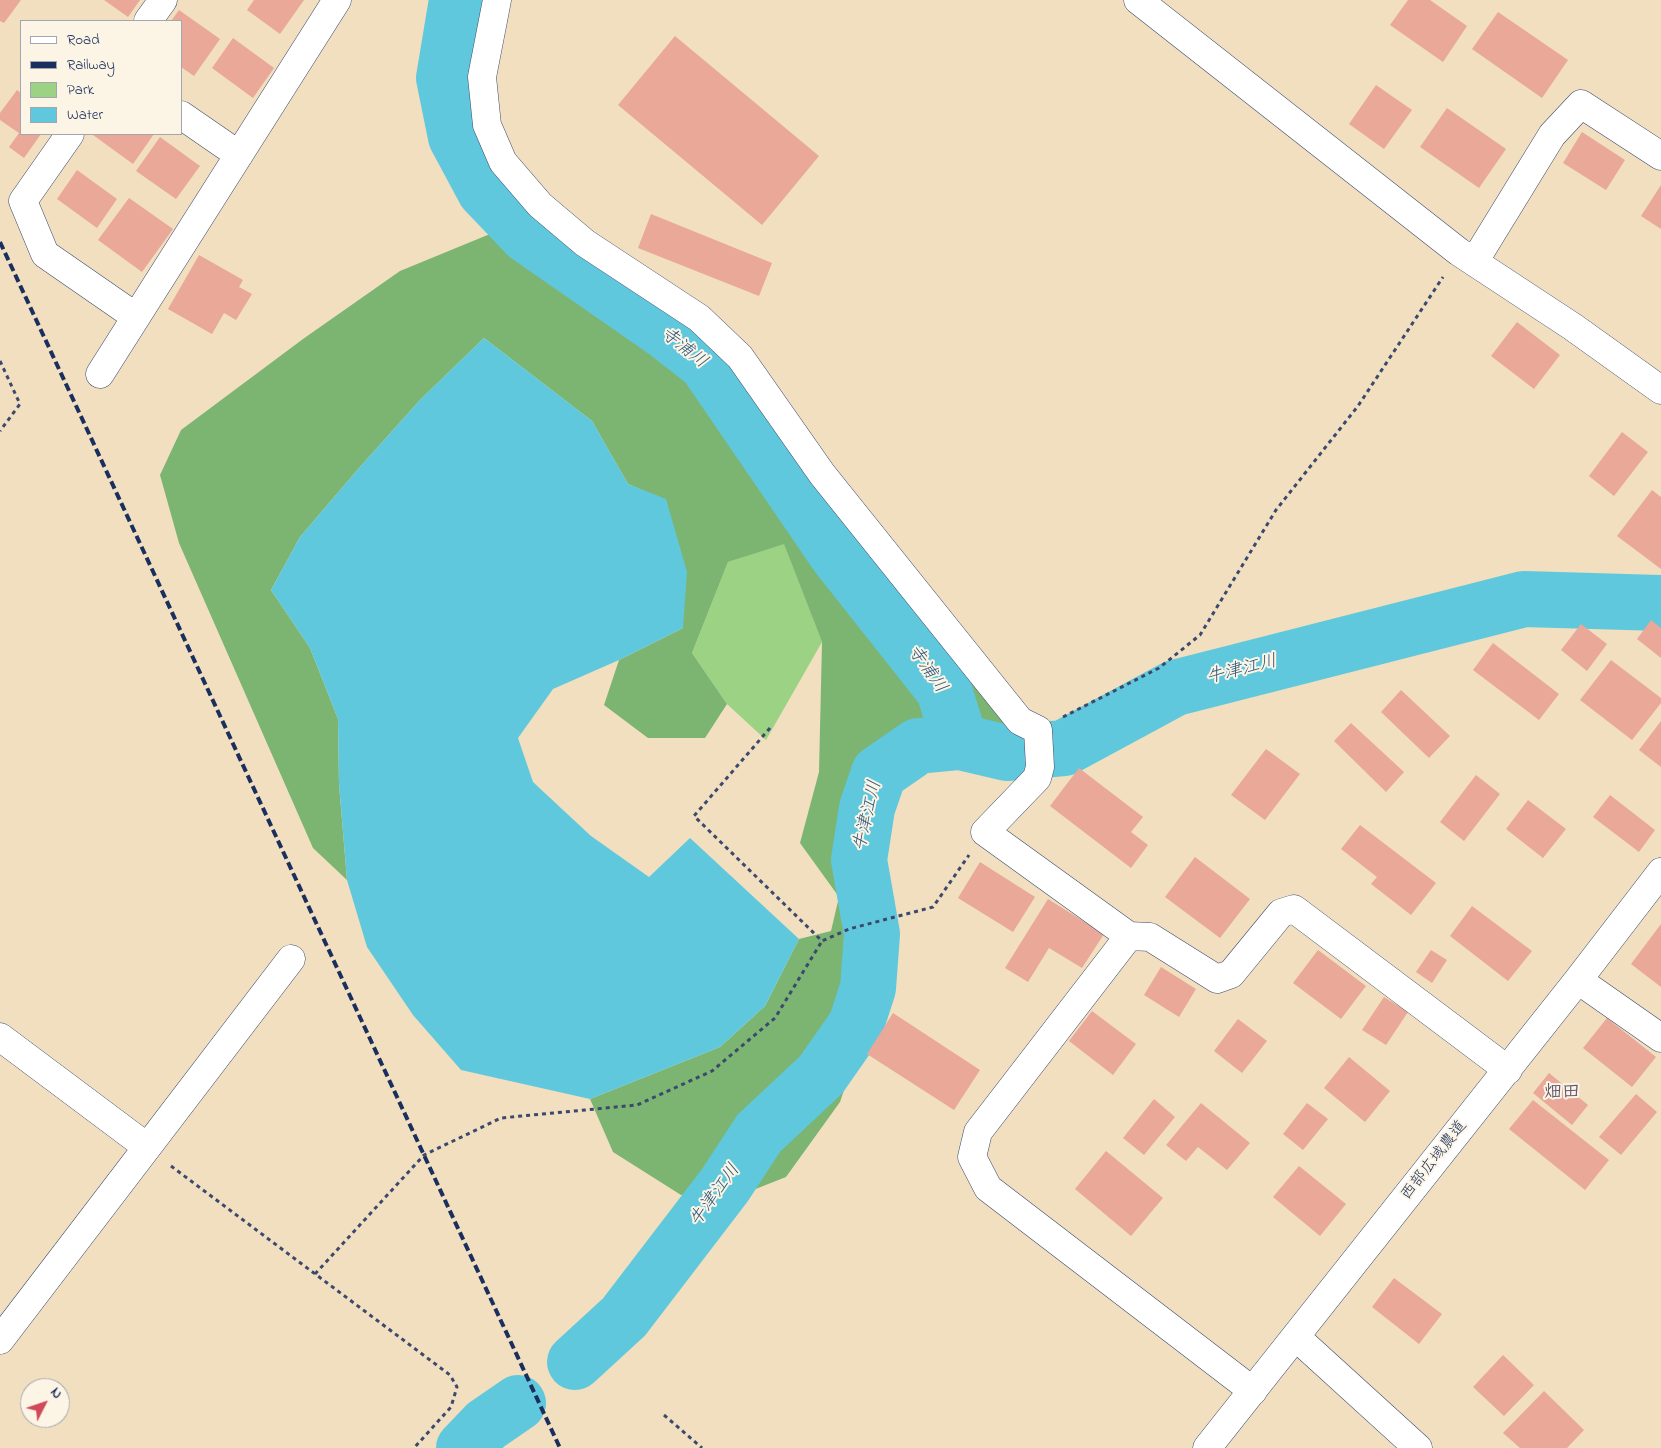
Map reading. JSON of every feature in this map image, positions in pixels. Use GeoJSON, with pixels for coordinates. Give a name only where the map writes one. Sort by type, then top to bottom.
{"type":"FeatureCollection","features":[{"type":"Feature","properties":{"kind":"street"},"geometry":{"type":"LineString","coordinates":[[149,20],[163,0]]}},
{"type":"Feature","properties":{"kind":"street"},"geometry":{"type":"LineString","coordinates":[[100,374],[338,0]]}},
{"type":"Feature","properties":{"kind":"street"},"geometry":{"type":"LineString","coordinates":[[497,0],[482,77],[487,125],[503,162],[540,205],[586,243],[699,318],[740,357],[822,474],[1020,721],[1038,730],[1040,767],[1037,778],[985,832],[1129,936],[1150,937],[1217,979],[1231,974],[1280,913],[1294,909],[1508,1070]]}},
{"type":"Feature","properties":{"kind":"street"},"geometry":{"type":"LineString","coordinates":[[1138,0],[1467,257],[1573,327],[1661,390]]}},
{"type":"Feature","properties":{"kind":"street"},"geometry":{"type":"LineString","coordinates":[[1467,257],[1552,135],[1581,104],[1661,156]]}},
{"type":"Feature","properties":{"kind":"street"},"geometry":{"type":"LineString","coordinates":[[182,116],[239,155]]}},
{"type":"Feature","properties":{"kind":"street"},"geometry":{"type":"LineString","coordinates":[[69,135],[23,201],[45,254],[136,317]]}},
{"type":"Feature","properties":{"kind":"street","name":"西部広域農道"},"geometry":{"type":"LineString","coordinates":[[1207,1448],[1508,1070],[1661,872]]}},
{"type":"Feature","properties":{"kind":"street"},"geometry":{"type":"LineString","coordinates":[[1129,936],[978,1132],[972,1157],[988,1188],[1253,1391]]}},
{"type":"Feature","properties":{"kind":"street"},"geometry":{"type":"LineString","coordinates":[[0,1340],[291,959]]}},
{"type":"Feature","properties":{"kind":"street"},"geometry":{"type":"LineString","coordinates":[[1578,980],[1661,1038]]}},
{"type":"Feature","properties":{"kind":"street"},"geometry":{"type":"LineString","coordinates":[[0,1037],[147,1148]]}},
{"type":"Feature","properties":{"kind":"street"},"geometry":{"type":"LineString","coordinates":[[1296,1337],[1418,1448]]}},
{"type":"Feature","properties":{"kind":"path"},"geometry":{"type":"LineString","coordinates":[[1038,730],[1159,668],[1200,635],[1276,510],[1358,406],[1467,257]]}},
{"type":"Feature","properties":{"kind":"path"},"geometry":{"type":"LineString","coordinates":[[0,361],[20,404],[0,431]]}},
{"type":"Feature","properties":{"kind":"path"},"geometry":{"type":"LineString","coordinates":[[770,728],[694,816],[822,941]]}},
{"type":"Feature","properties":{"kind":"path"},"geometry":{"type":"LineString","coordinates":[[315,1274],[424,1155],[501,1118],[637,1105],[712,1071],[776,1018],[822,941],[849,929],[932,907],[985,832]]}},
{"type":"Feature","properties":{"kind":"path"},"geometry":{"type":"LineString","coordinates":[[147,1148],[450,1375],[457,1387],[450,1407],[414,1448]]}},
{"type":"Feature","properties":{"kind":"path"},"geometry":{"type":"LineString","coordinates":[[664,1415],[702,1448]]}},
{"type":"Feature","properties":{"kind":"green space"},"geometry":{"type":"Polygon","coordinates":[[[529,218],[647,293],[723,356],[784,452],[1013,727],[1022,753],[995,774],[938,761],[891,793],[877,894],[884,971],[840,1102],[786,1177],[753,1190],[681,1195],[613,1152],[590,1099],[720,1047],[765,1006],[799,939],[831,931],[839,897],[800,843],[819,772],[822,642],[784,544],[728,562],[692,653],[727,704],[705,738],[648,738],[604,705],[619,660],[683,628],[666,500],[628,484],[592,421],[484,338],[420,400],[300,537],[271,590],[310,648],[338,719],[339,784],[347,880],[313,848],[179,543],[160,475],[181,430],[303,339],[400,271],[529,218]]]}},
{"type":"Feature","properties":{"kind":"green space"},"geometry":{"type":"Polygon","coordinates":[[[784,543],[822,642],[766,740],[727,704],[692,653],[728,562],[784,543]]]}},
{"type":"Feature","properties":{"kind":"water"},"geometry":{"type":"Polygon","coordinates":[[[484,338],[592,421],[628,484],[666,499],[687,572],[683,628],[619,660],[553,689],[518,738],[533,782],[591,836],[649,877],[690,838],[799,939],[765,1006],[720,1047],[590,1099],[461,1070],[413,1015],[367,947],[347,880],[339,784],[338,719],[310,648],[271,590],[300,537],[420,400],[484,338]]]}},
{"type":"Feature","properties":{"kind":"building"},"geometry":{"type":"Polygon","coordinates":[[[0,0],[21,0],[4,23],[0,21],[0,0]]]}},
{"type":"Feature","properties":{"kind":"building"},"geometry":{"type":"Polygon","coordinates":[[[104,0],[140,0],[128,17],[104,0]]]}},
{"type":"Feature","properties":{"kind":"building"},"geometry":{"type":"Polygon","coordinates":[[[254,0],[304,0],[280,34],[247,10],[254,0]]]}},
{"type":"Feature","properties":{"kind":"building"},"geometry":{"type":"Polygon","coordinates":[[[1408,0],[1430,0],[1467,26],[1443,62],[1390,25],[1408,0]]]}},
{"type":"Feature","properties":{"kind":"building"},"geometry":{"type":"Polygon","coordinates":[[[179,10],[220,39],[194,76],[182,68],[182,20],[172,20],[179,10]]]}},
{"type":"Feature","properties":{"kind":"building"},"geometry":{"type":"Polygon","coordinates":[[[1498,12],[1568,60],[1542,98],[1472,49],[1498,12]]]}},
{"type":"Feature","properties":{"kind":"building"},"geometry":{"type":"Polygon","coordinates":[[[675,36],[819,156],[762,225],[618,105],[675,36]]]}},
{"type":"Feature","properties":{"kind":"building"},"geometry":{"type":"Polygon","coordinates":[[[233,38],[274,68],[253,98],[212,68],[233,38]]]}},
{"type":"Feature","properties":{"kind":"building"},"geometry":{"type":"Polygon","coordinates":[[[1376,85],[1412,110],[1384,149],[1349,124],[1376,85]]]}},
{"type":"Feature","properties":{"kind":"building"},"geometry":{"type":"Polygon","coordinates":[[[17,90],[20,92],[20,135],[40,135],[24,158],[9,147],[19,133],[0,120],[0,113],[17,90]]]}},
{"type":"Feature","properties":{"kind":"building"},"geometry":{"type":"Polygon","coordinates":[[[1447,108],[1506,149],[1479,188],[1420,147],[1447,108]]]}},
{"type":"Feature","properties":{"kind":"building"},"geometry":{"type":"Polygon","coordinates":[[[1582,132],[1625,160],[1606,190],[1563,163],[1582,132]]]}},
{"type":"Feature","properties":{"kind":"building"},"geometry":{"type":"Polygon","coordinates":[[[93,135],[153,135],[133,164],[93,135]]]}},
{"type":"Feature","properties":{"kind":"building"},"geometry":{"type":"Polygon","coordinates":[[[160,137],[200,166],[176,199],[136,171],[160,137]]]}},
{"type":"Feature","properties":{"kind":"building"},"geometry":{"type":"Polygon","coordinates":[[[77,170],[117,199],[97,228],[57,199],[77,170]]]}},
{"type":"Feature","properties":{"kind":"building"},"geometry":{"type":"Polygon","coordinates":[[[1661,185],[1661,229],[1641,216],[1661,185]]]}},
{"type":"Feature","properties":{"kind":"building"},"geometry":{"type":"Polygon","coordinates":[[[129,198],[173,229],[142,272],[98,240],[129,198]]]}},
{"type":"Feature","properties":{"kind":"building"},"geometry":{"type":"Polygon","coordinates":[[[651,214],[772,263],[759,296],[638,248],[651,214]]]}},
{"type":"Feature","properties":{"kind":"building"},"geometry":{"type":"Polygon","coordinates":[[[199,255],[243,280],[239,287],[252,294],[236,320],[224,313],[212,334],[168,309],[199,255]]]}},
{"type":"Feature","properties":{"kind":"building"},"geometry":{"type":"Polygon","coordinates":[[[1517,322],[1560,355],[1534,389],[1491,356],[1517,322]]]}},
{"type":"Feature","properties":{"kind":"building"},"geometry":{"type":"Polygon","coordinates":[[[1622,432],[1648,452],[1614,496],[1589,476],[1622,432]]]}},
{"type":"Feature","properties":{"kind":"building"},"geometry":{"type":"Polygon","coordinates":[[[1652,490],[1661,497],[1661,569],[1617,536],[1652,490]]]}},
{"type":"Feature","properties":{"kind":"building"},"geometry":{"type":"Polygon","coordinates":[[[1651,620],[1661,628],[1661,658],[1637,639],[1651,620]]]}},
{"type":"Feature","properties":{"kind":"building"},"geometry":{"type":"Polygon","coordinates":[[[1581,624],[1607,644],[1587,671],[1561,650],[1581,624]]]}},
{"type":"Feature","properties":{"kind":"building"},"geometry":{"type":"Polygon","coordinates":[[[1493,643],[1559,694],[1539,720],[1473,670],[1493,643]]]}},
{"type":"Feature","properties":{"kind":"building"},"geometry":{"type":"Polygon","coordinates":[[[1611,660],[1661,698],[1661,703],[1632,740],[1580,700],[1611,660]]]}},
{"type":"Feature","properties":{"kind":"building"},"geometry":{"type":"Polygon","coordinates":[[[1401,690],[1450,736],[1429,758],[1381,712],[1401,690]]]}},
{"type":"Feature","properties":{"kind":"building"},"geometry":{"type":"Polygon","coordinates":[[[1661,721],[1661,767],[1639,750],[1661,721]]]}},
{"type":"Feature","properties":{"kind":"building"},"geometry":{"type":"Polygon","coordinates":[[[1351,723],[1404,772],[1386,792],[1334,741],[1351,723]]]}},
{"type":"Feature","properties":{"kind":"building"},"geometry":{"type":"Polygon","coordinates":[[[1266,749],[1300,774],[1265,820],[1231,795],[1266,749]]]}},
{"type":"Feature","properties":{"kind":"building"},"geometry":{"type":"Polygon","coordinates":[[[1079,768],[1143,817],[1131,832],[1148,845],[1131,868],[1050,806],[1079,768]]]}},
{"type":"Feature","properties":{"kind":"building"},"geometry":{"type":"Polygon","coordinates":[[[1476,775],[1500,794],[1464,841],[1440,822],[1476,775]]]}},
{"type":"Feature","properties":{"kind":"building"},"geometry":{"type":"Polygon","coordinates":[[[1610,795],[1655,830],[1639,852],[1593,817],[1610,795]]]}},
{"type":"Feature","properties":{"kind":"building"},"geometry":{"type":"Polygon","coordinates":[[[1528,800],[1566,829],[1543,858],[1506,829],[1528,800]]]}},
{"type":"Feature","properties":{"kind":"building"},"geometry":{"type":"Polygon","coordinates":[[[1360,825],[1436,883],[1411,915],[1371,884],[1377,877],[1341,849],[1360,825]]]}},
{"type":"Feature","properties":{"kind":"building"},"geometry":{"type":"Polygon","coordinates":[[[1195,857],[1250,899],[1220,938],[1165,897],[1195,857]]]}},
{"type":"Feature","properties":{"kind":"building"},"geometry":{"type":"Polygon","coordinates":[[[980,862],[1035,897],[1013,932],[958,898],[980,862]]]}},
{"type":"Feature","properties":{"kind":"building"},"geometry":{"type":"Polygon","coordinates":[[[1048,899],[1104,934],[1082,968],[1049,948],[1028,982],[1005,968],[1048,899]]]}},
{"type":"Feature","properties":{"kind":"building"},"geometry":{"type":"Polygon","coordinates":[[[1472,906],[1532,951],[1508,981],[1450,936],[1472,906]]]}},
{"type":"Feature","properties":{"kind":"building"},"geometry":{"type":"Polygon","coordinates":[[[1661,924],[1661,987],[1631,964],[1661,924]]]}},
{"type":"Feature","properties":{"kind":"building"},"geometry":{"type":"Polygon","coordinates":[[[1318,950],[1366,986],[1341,1019],[1293,983],[1318,950]]]}},
{"type":"Feature","properties":{"kind":"building"},"geometry":{"type":"Polygon","coordinates":[[[1431,950],[1447,960],[1432,983],[1416,972],[1431,950]]]}},
{"type":"Feature","properties":{"kind":"building"},"geometry":{"type":"Polygon","coordinates":[[[1161,967],[1196,989],[1179,1017],[1144,995],[1161,967]]]}},
{"type":"Feature","properties":{"kind":"building"},"geometry":{"type":"Polygon","coordinates":[[[1384,997],[1408,1012],[1386,1045],[1362,1030],[1384,997]]]}},
{"type":"Feature","properties":{"kind":"building"},"geometry":{"type":"Polygon","coordinates":[[[1092,1011],[1136,1044],[1113,1075],[1069,1041],[1092,1011]]]}},
{"type":"Feature","properties":{"kind":"building"},"geometry":{"type":"Polygon","coordinates":[[[893,1013],[980,1070],[954,1110],[867,1054],[893,1013]]]}},
{"type":"Feature","properties":{"kind":"building"},"geometry":{"type":"Polygon","coordinates":[[[1607,1018],[1656,1057],[1632,1087],[1583,1048],[1607,1018]]]}},
{"type":"Feature","properties":{"kind":"building"},"geometry":{"type":"Polygon","coordinates":[[[1238,1019],[1267,1041],[1242,1073],[1214,1051],[1238,1019]]]}},
{"type":"Feature","properties":{"kind":"building"},"geometry":{"type":"Polygon","coordinates":[[[1349,1057],[1390,1091],[1365,1122],[1324,1088],[1349,1057]]]}},
{"type":"Feature","properties":{"kind":"building"},"geometry":{"type":"Polygon","coordinates":[[[1549,1073],[1588,1105],[1572,1125],[1533,1093],[1549,1073]]]}},
{"type":"Feature","properties":{"kind":"building"},"geometry":{"type":"Polygon","coordinates":[[[1636,1094],[1657,1112],[1621,1155],[1599,1137],[1636,1094]]]}},
{"type":"Feature","properties":{"kind":"building"},"geometry":{"type":"Polygon","coordinates":[[[1154,1099],[1175,1117],[1144,1155],[1123,1138],[1154,1099]]]}},
{"type":"Feature","properties":{"kind":"building"},"geometry":{"type":"Polygon","coordinates":[[[1533,1100],[1609,1160],[1585,1190],[1509,1129],[1533,1100]]]}},
{"type":"Feature","properties":{"kind":"building"},"geometry":{"type":"Polygon","coordinates":[[[1201,1103],[1250,1143],[1227,1170],[1198,1147],[1186,1161],[1166,1145],[1201,1103]]]}},
{"type":"Feature","properties":{"kind":"building"},"geometry":{"type":"Polygon","coordinates":[[[1307,1103],[1328,1119],[1303,1150],[1283,1134],[1307,1103]]]}},
{"type":"Feature","properties":{"kind":"building"},"geometry":{"type":"Polygon","coordinates":[[[1106,1151],[1163,1198],[1131,1236],[1075,1189],[1106,1151]]]}},
{"type":"Feature","properties":{"kind":"building"},"geometry":{"type":"Polygon","coordinates":[[[1299,1166],[1346,1204],[1320,1236],[1273,1197],[1299,1166]]]}},
{"type":"Feature","properties":{"kind":"building"},"geometry":{"type":"Polygon","coordinates":[[[1394,1278],[1442,1314],[1419,1344],[1372,1307],[1394,1278]]]}},
{"type":"Feature","properties":{"kind":"building"},"geometry":{"type":"Polygon","coordinates":[[[1503,1355],[1534,1385],[1504,1416],[1473,1387],[1503,1355]]]}},
{"type":"Feature","properties":{"kind":"building"},"geometry":{"type":"Polygon","coordinates":[[[1544,1391],[1584,1430],[1567,1448],[1520,1448],[1503,1433],[1544,1391]]]}},
{"type":"Feature","properties":{"kind":"waterway","name":"寺浦川"},"geometry":{"type":"LineString","coordinates":[[457,0],[444,78],[456,137],[485,191],[527,235],[665,331],[706,363],[838,556],[944,690],[960,742]]}},
{"type":"Feature","properties":{"kind":"waterway","name":"牛津江川"},"geometry":{"type":"LineString","coordinates":[[575,1362],[624,1317],[725,1185],[759,1133],[821,1075],[856,1025],[868,988],[872,934],[859,860],[867,808],[879,773],[918,746],[960,742],[1007,753],[1064,748],[1175,688],[1524,599],[1661,603]]}},
{"type":"Feature","properties":{"kind":"waterway","name":"牛津江川"},"geometry":{"type":"LineString","coordinates":[[464,1448],[486,1425],[518,1403]]}},
{"type":"Feature","properties":{"kind":"railway"},"geometry":{"type":"LineString","coordinates":[[0,242],[560,1448]]}},
{"type":"Feature","properties":{"kind":"district","name":"畑田"},"geometry":{"type":"Point","coordinates":[1562,1094]}}]}
